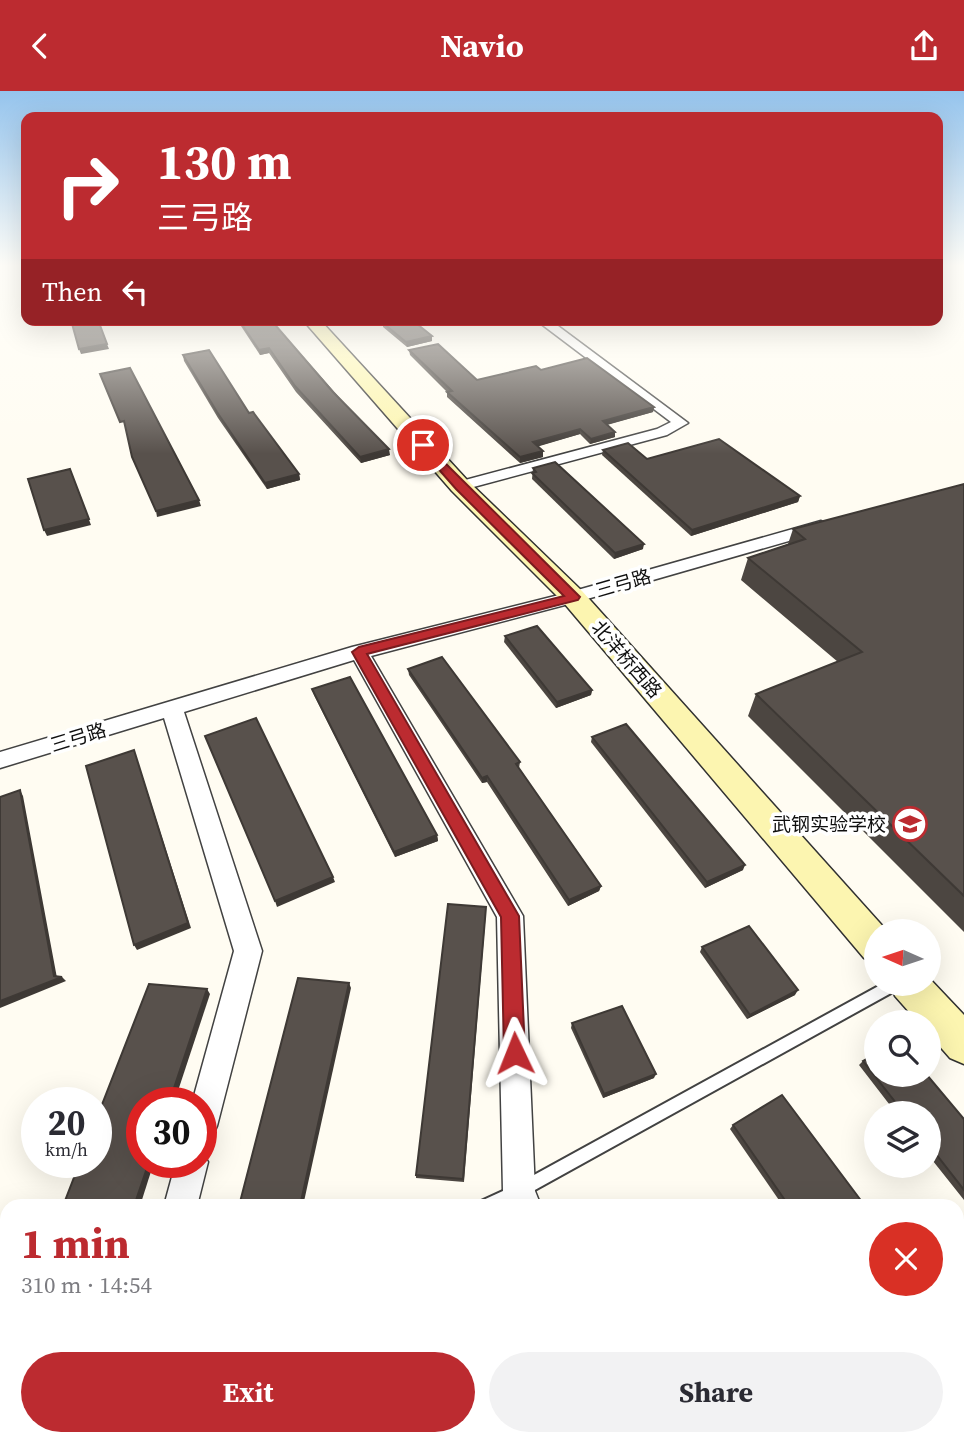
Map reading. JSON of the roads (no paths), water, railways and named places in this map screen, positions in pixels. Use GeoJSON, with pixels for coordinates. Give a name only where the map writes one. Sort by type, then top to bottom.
{"type":"FeatureCollection","features":[{"type":"Feature","properties":{"kind":"main road","name":"北洋桥西路"},"geometry":{"type":"LineString","coordinates":[[317,327],[460,486],[573,597],[864,931]]}},
{"type":"Feature","properties":{"kind":"main road"},"geometry":{"type":"LineString","coordinates":[[921,996],[964,1044]]}},
{"type":"Feature","properties":{"kind":"street"},"geometry":{"type":"LineString","coordinates":[[460,486],[662,432],[681,423],[552,327]]}},
{"type":"Feature","properties":{"kind":"street","name":"三弓路"},"geometry":{"type":"LineString","coordinates":[[0,760],[359,652],[573,597],[834,522]]}},
{"type":"Feature","properties":{"kind":"street"},"geometry":{"type":"LineString","coordinates":[[359,652],[510,916],[522,1198]]}},
{"type":"Feature","properties":{"kind":"street"},"geometry":{"type":"LineString","coordinates":[[172,709],[248,951],[211,1087]]}},
{"type":"Feature","properties":{"kind":"street"},"geometry":{"type":"LineString","coordinates":[[182,1199],[188,1178]]}},
{"type":"Feature","properties":{"kind":"lane"},"geometry":{"type":"LineString","coordinates":[[522,1198],[874,996]]}},
{"type":"Feature","properties":{"kind":"place","name":"武钢实验学校"},"geometry":{"type":"Point","coordinates":[910,824]}}]}
